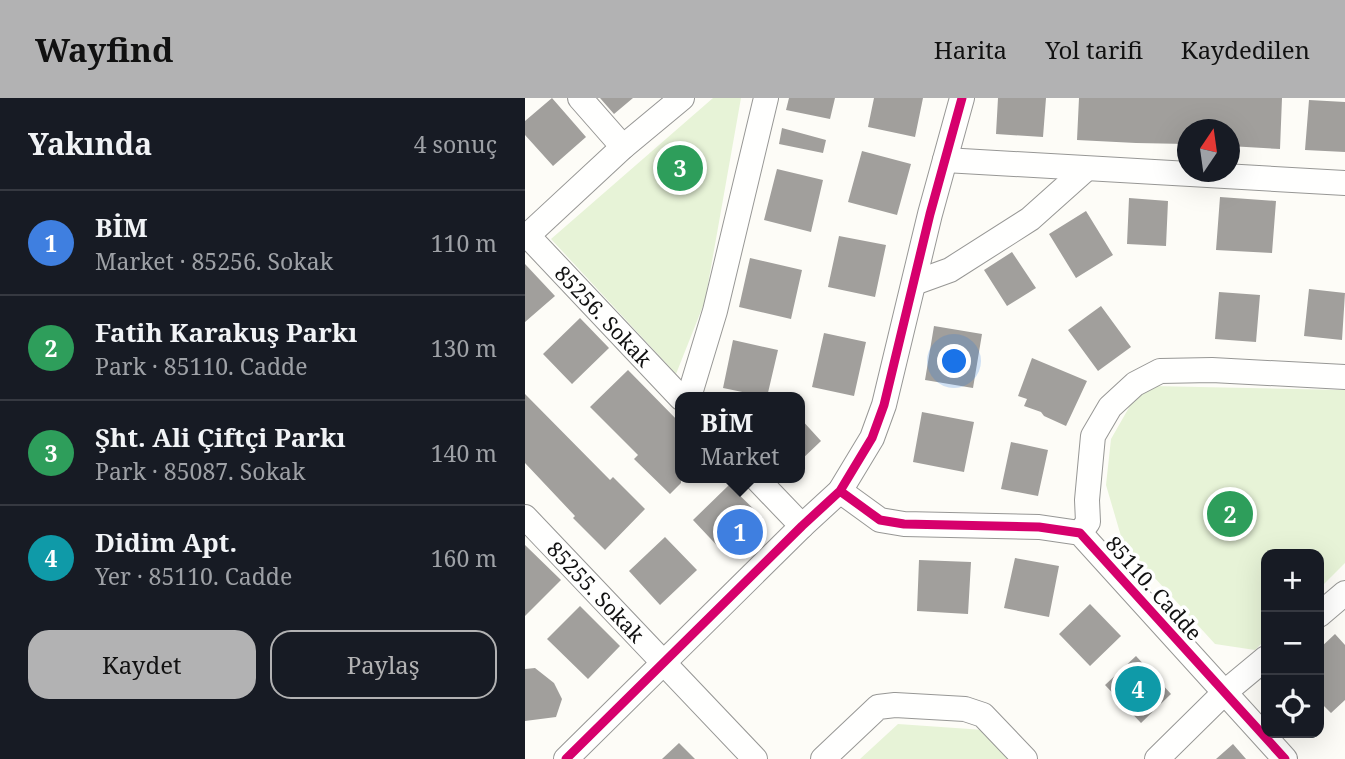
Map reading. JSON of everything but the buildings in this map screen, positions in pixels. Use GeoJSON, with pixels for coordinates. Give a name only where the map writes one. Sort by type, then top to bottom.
{"type":"FeatureCollection","features":[{"type":"Feature","properties":{"kind":"street"},"geometry":{"type":"LineString","coordinates":[[580,98],[623,147]]}},
{"type":"Feature","properties":{"kind":"street"},"geometry":{"type":"LineString","coordinates":[[526,237],[623,147],[682,98]]}},
{"type":"Feature","properties":{"kind":"street"},"geometry":{"type":"LineString","coordinates":[[691,392],[715,311],[766,98]]}},
{"type":"Feature","properties":{"kind":"street"},"geometry":{"type":"LineString","coordinates":[[566,759],[840,491],[872,438],[884,405],[930,214],[962,98]]}},
{"type":"Feature","properties":{"kind":"street"},"geometry":{"type":"LineString","coordinates":[[945,160],[1345,183]]}},
{"type":"Feature","properties":{"kind":"street"},"geometry":{"type":"LineString","coordinates":[[914,282],[950,270],[1031,219],[1086,169]]}},
{"type":"Feature","properties":{"kind":"street","name":"85256. Sokak"},"geometry":{"type":"LineString","coordinates":[[526,237],[675,392]]}},
{"type":"Feature","properties":{"kind":"street"},"geometry":{"type":"LineString","coordinates":[[1080,533],[1088,522],[1087,500],[1093,436],[1110,407],[1135,384],[1160,370],[1345,377]]}},
{"type":"Feature","properties":{"kind":"street"},"geometry":{"type":"LineString","coordinates":[[761,483],[802,526]]}},
{"type":"Feature","properties":{"kind":"street","name":"85110. Cadde"},"geometry":{"type":"LineString","coordinates":[[840,491],[880,520],[904,524],[1039,527],[1080,533],[1285,759]]}},
{"type":"Feature","properties":{"kind":"street","name":"85255. Sokak"},"geometry":{"type":"LineString","coordinates":[[525,517],[755,759]]}},
{"type":"Feature","properties":{"kind":"street"},"geometry":{"type":"LineString","coordinates":[[1323,612],[1345,593]]}},
{"type":"Feature","properties":{"kind":"street"},"geometry":{"type":"LineString","coordinates":[[1157,759],[1225,692],[1261,662]]}},
{"type":"Feature","properties":{"kind":"street"},"geometry":{"type":"LineString","coordinates":[[823,759],[878,707],[895,705],[965,709],[983,715],[1025,759]]}},
{"type":"Feature","properties":{"kind":"green space"},"geometry":{"type":"Polygon","coordinates":[[[713,98],[741,98],[705,301],[676,374],[551,239],[713,98]]]}},
{"type":"Feature","properties":{"kind":"green space"},"geometry":{"type":"Polygon","coordinates":[[[1152,386],[1345,390],[1345,563],[1324,584],[1324,549],[1261,549],[1261,644],[1255,650],[1215,644],[1123,543],[1106,485],[1111,439],[1131,404],[1152,386]]]}},
{"type":"Feature","properties":{"kind":"green space"},"geometry":{"type":"Polygon","coordinates":[[[898,724],[984,730],[1010,759],[860,759],[898,724]]]}},
{"type":"Feature","properties":{"kind":"cycle path"},"geometry":{"type":"LineString","coordinates":[[566,759],[840,491],[872,438],[884,405],[930,214],[962,98]]}},
{"type":"Feature","properties":{"kind":"cycle path"},"geometry":{"type":"LineString","coordinates":[[840,491],[880,520],[904,524],[1039,527],[1080,533],[1285,759]]}},
{"type":"Feature","properties":{"kind":"place","name":"Şht. Ali Çiftçi Parkı"},"geometry":{"type":"Point","coordinates":[680,168]}},
{"type":"Feature","properties":{"kind":"place","name":"Fatih Karakuş Parkı"},"geometry":{"type":"Point","coordinates":[1230,514]}},
{"type":"Feature","properties":{"kind":"place","name":"BİM"},"geometry":{"type":"Point","coordinates":[740,532]}},
{"type":"Feature","properties":{"kind":"place","name":"Didim Apt."},"geometry":{"type":"Point","coordinates":[1138,689]}}]}
